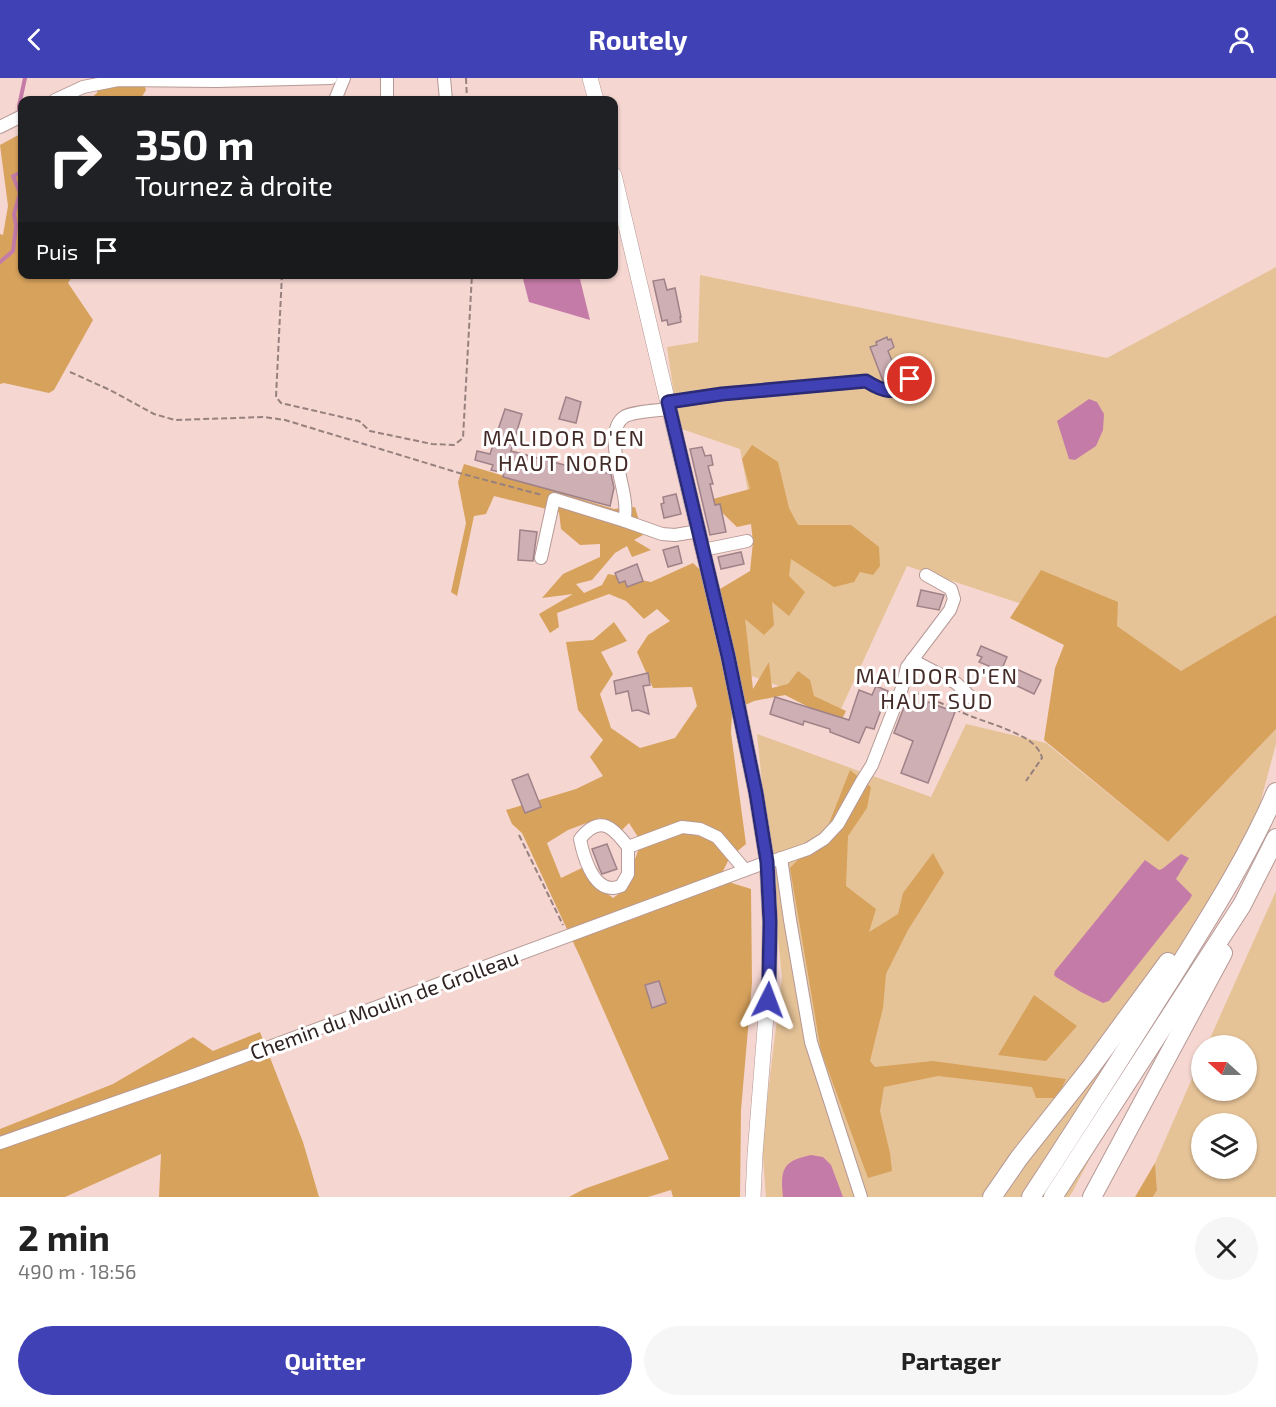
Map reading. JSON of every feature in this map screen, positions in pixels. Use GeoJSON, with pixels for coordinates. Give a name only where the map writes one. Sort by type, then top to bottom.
{"type":"FeatureCollection","features":[{"type":"Feature","properties":{"kind":"highway"},"geometry":{"type":"LineString","coordinates":[[1031,1197],[1205,925],[1240,866],[1276,792]]}},
{"type":"Feature","properties":{"kind":"highway"},"geometry":{"type":"LineString","coordinates":[[1053,1197],[1242,906],[1276,838]]}},
{"type":"Feature","properties":{"kind":"highway"},"geometry":{"type":"LineString","coordinates":[[1092,1197],[1220,961],[1242,906]]}},
{"type":"Feature","properties":{"kind":"highway"},"geometry":{"type":"LineString","coordinates":[[992,1197],[1019,1158],[1091,1067],[1183,943],[1205,925]]}},
{"type":"Feature","properties":{"kind":"main road"},"geometry":{"type":"LineString","coordinates":[[590,78],[595,96]]}},
{"type":"Feature","properties":{"kind":"main road"},"geometry":{"type":"LineString","coordinates":[[618,192],[728,656],[756,793],[774,860],[769,978],[753,1197]]}},
{"type":"Feature","properties":{"kind":"street"},"geometry":{"type":"LineString","coordinates":[[64,96],[83,87],[118,80],[217,81],[331,78]]}},
{"type":"Feature","properties":{"kind":"street"},"geometry":{"type":"LineString","coordinates":[[337,96],[344,78]]}},
{"type":"Feature","properties":{"kind":"street"},"geometry":{"type":"LineString","coordinates":[[387,78],[387,96]]}},
{"type":"Feature","properties":{"kind":"street"},"geometry":{"type":"LineString","coordinates":[[444,78],[446,96]]}},
{"type":"Feature","properties":{"kind":"street"},"geometry":{"type":"LineString","coordinates":[[0,127],[18,118]]}},
{"type":"Feature","properties":{"kind":"street"},"geometry":{"type":"LineString","coordinates":[[625,521],[625,502],[615,452],[615,432],[619,422],[625,416],[722,394],[866,381],[879,389],[892,391],[904,387],[910,379],[909,370]]}},
{"type":"Feature","properties":{"kind":"street"},"geometry":{"type":"LineString","coordinates":[[541,558],[554,499],[662,534],[675,535],[699,531]]}},
{"type":"Feature","properties":{"kind":"street"},"geometry":{"type":"LineString","coordinates":[[703,550],[747,541]]}},
{"type":"Feature","properties":{"kind":"street","name":"Chemin du Moulin de Grolleau"},"geometry":{"type":"LineString","coordinates":[[0,1143],[191,1076],[745,870],[808,849],[824,839],[838,824],[872,765],[902,688],[907,667],[950,610],[954,598],[951,589],[926,575]]}},
{"type":"Feature","properties":{"kind":"street"},"geometry":{"type":"LineString","coordinates":[[912,660],[956,683],[979,705]]}},
{"type":"Feature","properties":{"kind":"street"},"geometry":{"type":"LineString","coordinates":[[597,825],[608,826],[618,833],[628,847],[628,874],[621,886],[611,889],[603,886],[592,875],[580,839],[588,829],[597,825]]}},
{"type":"Feature","properties":{"kind":"street"},"geometry":{"type":"LineString","coordinates":[[628,847],[682,827],[700,829],[717,837],[745,870]]}},
{"type":"Feature","properties":{"kind":"street"},"geometry":{"type":"LineString","coordinates":[[774,860],[790,920],[811,1042],[861,1197]]}},
{"type":"Feature","properties":{"kind":"path"},"geometry":{"type":"LineString","coordinates":[[466,78],[467,96]]}},
{"type":"Feature","properties":{"kind":"path"},"geometry":{"type":"LineString","coordinates":[[282,279],[276,396],[280,403],[359,421],[370,430],[432,444],[454,446],[462,438],[472,279]]}},
{"type":"Feature","properties":{"kind":"path"},"geometry":{"type":"LineString","coordinates":[[70,372],[154,414],[175,420],[264,417],[285,420],[459,473],[554,499]]}},
{"type":"Feature","properties":{"kind":"path"},"geometry":{"type":"LineString","coordinates":[[902,688],[935,699],[1022,736],[1033,744],[1041,752],[1042,758],[1026,780]]}},
{"type":"Feature","properties":{"kind":"path"},"geometry":{"type":"LineString","coordinates":[[519,835],[568,936]]}},
{"type":"Feature","properties":{"kind":"shaded area"},"geometry":{"type":"Polygon","coordinates":[[[100,78],[142,78],[146,90],[142,96],[94,96],[97,93],[100,78]]]}},
{"type":"Feature","properties":{"kind":"shaded area"},"geometry":{"type":"Polygon","coordinates":[[[18,135],[18,279],[70,279],[68,283],[93,320],[54,390],[49,393],[0,384],[0,234],[3,235],[8,206],[0,145],[18,135]]]}},
{"type":"Feature","properties":{"kind":"shaded area"},"geometry":{"type":"Polygon","coordinates":[[[1276,267],[1276,615],[1182,672],[1116,626],[1028,606],[907,566],[841,709],[744,673],[723,597],[764,576],[740,449],[679,428],[667,347],[698,342],[700,275],[1107,358],[1276,267]]]}},
{"type":"Feature","properties":{"kind":"shaded area"},"geometry":{"type":"Polygon","coordinates":[[[523,279],[580,279],[590,320],[529,302],[523,279]]]}},
{"type":"Feature","properties":{"kind":"shaded area"},"geometry":{"type":"Polygon","coordinates":[[[1089,399],[1097,402],[1104,414],[1103,430],[1096,446],[1075,460],[1069,459],[1057,421],[1089,399]]]}},
{"type":"Feature","properties":{"kind":"shaded area"},"geometry":{"type":"Polygon","coordinates":[[[752,445],[778,462],[789,508],[798,525],[851,525],[879,547],[880,566],[873,575],[860,572],[854,582],[834,587],[791,559],[789,576],[805,592],[789,616],[772,602],[774,625],[764,635],[745,619],[753,689],[769,662],[772,688],[788,684],[798,671],[810,680],[814,696],[846,711],[840,723],[785,695],[754,701],[732,711],[731,733],[746,844],[734,854],[717,834],[680,824],[658,833],[638,837],[629,823],[621,831],[604,829],[600,818],[568,830],[547,843],[561,878],[586,866],[597,886],[613,898],[627,888],[640,845],[683,832],[715,840],[730,857],[719,879],[751,889],[752,983],[741,1110],[740,1197],[673,1197],[671,1190],[648,1197],[569,1197],[584,1189],[669,1159],[581,959],[522,833],[512,824],[506,810],[576,789],[603,776],[590,757],[603,740],[578,710],[566,642],[593,640],[614,622],[627,641],[601,652],[613,674],[600,694],[611,728],[640,748],[675,738],[697,706],[692,687],[653,688],[637,652],[648,635],[670,621],[657,609],[644,619],[626,601],[609,594],[557,613],[559,627],[550,633],[539,614],[573,594],[542,598],[563,574],[600,557],[600,544],[580,545],[561,529],[559,512],[494,496],[486,514],[474,516],[457,596],[451,592],[466,523],[458,482],[464,464],[614,509],[635,507],[643,535],[634,540],[651,550],[632,557],[627,546],[615,553],[592,580],[576,584],[584,593],[602,585],[608,574],[651,582],[693,563],[720,589],[750,571],[753,542],[751,524],[737,527],[709,500],[750,489],[742,459],[752,445]]]}},
{"type":"Feature","properties":{"kind":"shaded area"},"geometry":{"type":"Polygon","coordinates":[[[1041,570],[1118,602],[1117,626],[1181,671],[1276,615],[1276,729],[1168,842],[1044,740],[1055,668],[1064,645],[1010,618],[1041,570]]]}},
{"type":"Feature","properties":{"kind":"shaded area"},"geometry":{"type":"Polygon","coordinates":[[[966,724],[1046,743],[1168,842],[1276,729],[1276,744],[1245,860],[1069,1197],[766,1197],[762,1143],[782,977],[757,734],[931,797],[966,724]]]}},
{"type":"Feature","properties":{"kind":"shaded area"},"geometry":{"type":"Polygon","coordinates":[[[850,770],[871,787],[867,808],[848,836],[846,886],[876,909],[869,932],[898,914],[903,893],[933,853],[944,873],[908,930],[886,974],[883,1008],[870,1061],[875,1067],[933,1061],[1066,1079],[1057,1098],[1036,1098],[1032,1087],[938,1076],[884,1087],[880,1111],[892,1171],[868,1178],[821,1051],[790,868],[826,831],[850,770]]]}},
{"type":"Feature","properties":{"kind":"shaded area"},"geometry":{"type":"Polygon","coordinates":[[[1181,854],[1189,858],[1176,879],[1192,895],[1109,1001],[1103,1003],[1054,975],[1145,860],[1159,870],[1181,854]]]}},
{"type":"Feature","properties":{"kind":"shaded area"},"geometry":{"type":"Polygon","coordinates":[[[1276,891],[1276,1197],[1153,1197],[1157,1190],[1155,1163],[1191,1081],[1191,1101],[1257,1101],[1257,1035],[1211,1035],[1276,891]]]}},
{"type":"Feature","properties":{"kind":"shaded area"},"geometry":{"type":"Polygon","coordinates":[[[1034,995],[1077,1026],[1046,1061],[998,1055],[1034,995]]]}},
{"type":"Feature","properties":{"kind":"shaded area"},"geometry":{"type":"Polygon","coordinates":[[[260,1032],[303,1142],[319,1197],[159,1197],[161,1154],[65,1197],[0,1197],[0,1129],[113,1084],[193,1037],[213,1051],[260,1032]]]}},
{"type":"Feature","properties":{"kind":"shaded area"},"geometry":{"type":"Polygon","coordinates":[[[811,1155],[823,1157],[831,1165],[843,1197],[783,1197],[782,1180],[785,1168],[794,1160],[811,1155]]]}},
{"type":"Feature","properties":{"kind":"shaded area"},"geometry":{"type":"Polygon","coordinates":[[[1155,1163],[1157,1190],[1153,1197],[1135,1197],[1155,1163]]]}},
{"type":"Feature","properties":{"kind":"building"},"geometry":{"type":"Polygon","coordinates":[[[664,279],[667,290],[675,288],[681,322],[668,325],[667,320],[662,321],[653,281],[664,279]]]}},
{"type":"Feature","properties":{"kind":"building"},"geometry":{"type":"Polygon","coordinates":[[[887,337],[888,340],[891,339],[894,347],[888,351],[899,378],[892,382],[883,381],[870,347],[877,345],[876,342],[887,337]]]}},
{"type":"Feature","properties":{"kind":"building"},"geometry":{"type":"Polygon","coordinates":[[[566,397],[581,402],[576,423],[559,419],[566,397]]]}},
{"type":"Feature","properties":{"kind":"building"},"geometry":{"type":"Polygon","coordinates":[[[505,409],[522,414],[511,451],[584,470],[585,468],[611,474],[614,488],[610,506],[503,477],[504,473],[491,470],[493,465],[475,460],[477,451],[490,454],[505,409]]]}},
{"type":"Feature","properties":{"kind":"building"},"geometry":{"type":"Polygon","coordinates":[[[702,447],[705,456],[711,455],[713,465],[708,466],[713,484],[710,484],[715,505],[720,504],[726,532],[710,535],[690,449],[702,447]]]}},
{"type":"Feature","properties":{"kind":"building"},"geometry":{"type":"Polygon","coordinates":[[[676,494],[681,514],[664,518],[661,504],[664,503],[663,497],[676,494]]]}},
{"type":"Feature","properties":{"kind":"building"},"geometry":{"type":"Polygon","coordinates":[[[520,530],[537,532],[533,561],[518,560],[520,530]]]}},
{"type":"Feature","properties":{"kind":"building"},"geometry":{"type":"Polygon","coordinates":[[[678,546],[682,563],[668,567],[663,550],[678,546]]]}},
{"type":"Feature","properties":{"kind":"building"},"geometry":{"type":"Polygon","coordinates":[[[741,552],[744,564],[721,569],[718,557],[741,552]]]}},
{"type":"Feature","properties":{"kind":"building"},"geometry":{"type":"Polygon","coordinates":[[[637,564],[643,581],[627,587],[625,581],[619,583],[615,573],[637,564]]]}},
{"type":"Feature","properties":{"kind":"building"},"geometry":{"type":"Polygon","coordinates":[[[921,590],[944,595],[939,610],[917,606],[921,590]]]}},
{"type":"Feature","properties":{"kind":"building"},"geometry":{"type":"Polygon","coordinates":[[[981,646],[1007,657],[1001,671],[979,662],[982,657],[977,655],[981,646]]]}},
{"type":"Feature","properties":{"kind":"building"},"geometry":{"type":"Polygon","coordinates":[[[1014,668],[1041,680],[1034,694],[1013,684],[1015,680],[1010,678],[1014,668]]]}},
{"type":"Feature","properties":{"kind":"building"},"geometry":{"type":"Polygon","coordinates":[[[648,673],[650,685],[643,686],[649,714],[638,710],[632,711],[628,691],[616,694],[614,681],[648,673]]]}},
{"type":"Feature","properties":{"kind":"building"},"geometry":{"type":"Polygon","coordinates":[[[876,686],[888,691],[874,729],[866,727],[859,743],[830,732],[830,729],[804,721],[803,725],[770,714],[775,697],[849,720],[859,690],[872,695],[876,686]]]}},
{"type":"Feature","properties":{"kind":"building"},"geometry":{"type":"Polygon","coordinates":[[[906,702],[925,709],[928,702],[955,712],[928,783],[901,773],[913,741],[894,733],[906,702]]]}},
{"type":"Feature","properties":{"kind":"building"},"geometry":{"type":"Polygon","coordinates":[[[528,774],[541,807],[525,813],[512,780],[528,774]]]}},
{"type":"Feature","properties":{"kind":"building"},"geometry":{"type":"Polygon","coordinates":[[[607,844],[617,869],[602,874],[592,849],[607,844]]]}},
{"type":"Feature","properties":{"kind":"building"},"geometry":{"type":"Polygon","coordinates":[[[659,981],[666,1003],[652,1008],[645,985],[659,981]]]}},
{"type":"Feature","properties":{"kind":"waterway"},"geometry":{"type":"LineString","coordinates":[[21,96],[25,78]]}},
{"type":"Feature","properties":{"kind":"waterway"},"geometry":{"type":"LineString","coordinates":[[18,174],[13,176],[18,188]]}},
{"type":"Feature","properties":{"kind":"waterway"},"geometry":{"type":"LineString","coordinates":[[0,262],[13,251],[16,226],[14,214],[18,200]]}},
{"type":"Feature","properties":{"kind":"district","name":"MALIDOR D'EN HAUT NORD"},"geometry":{"type":"Point","coordinates":[564,450]}},
{"type":"Feature","properties":{"kind":"district","name":"MALIDOR D'EN HAUT SUD"},"geometry":{"type":"Point","coordinates":[937,688]}},
{"type":"Feature","properties":{"kind":"route"},"geometry":{"type":"LineString","coordinates":[[768,1000],[770,922],[767,862],[756,793],[728,656],[668,402],[722,394],[866,381],[879,389],[892,391],[904,387],[910,379]]}}]}
